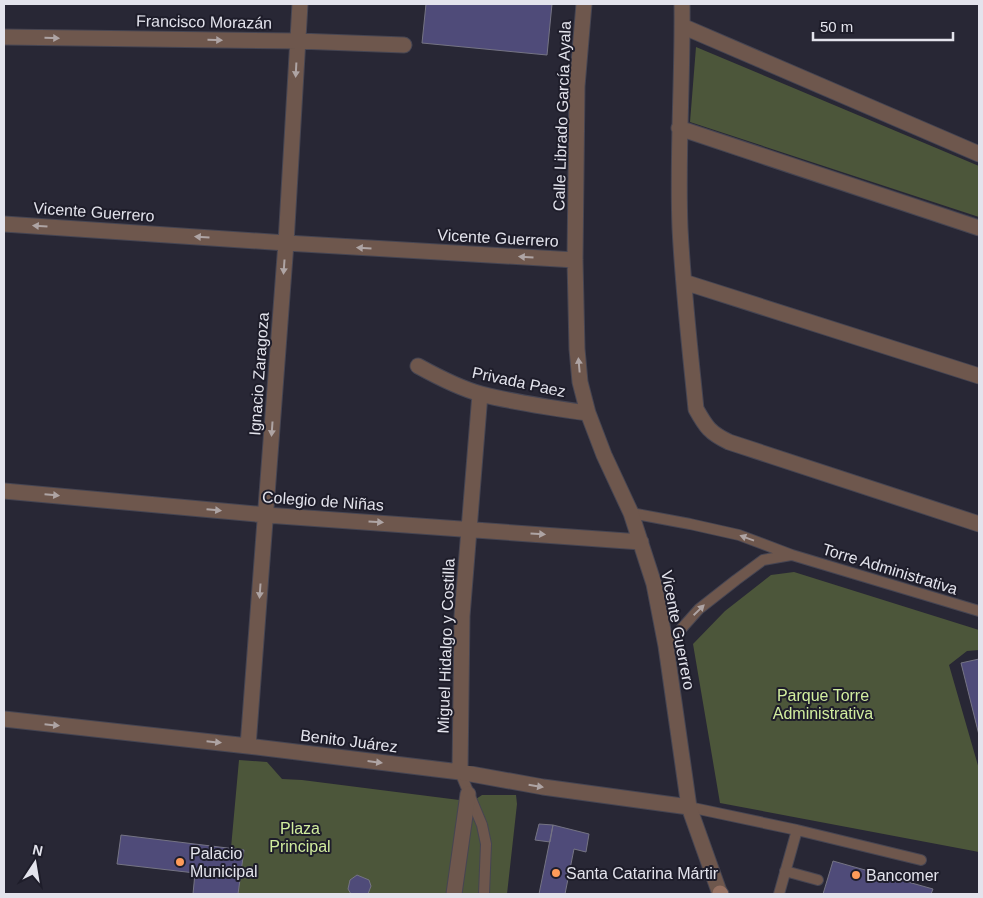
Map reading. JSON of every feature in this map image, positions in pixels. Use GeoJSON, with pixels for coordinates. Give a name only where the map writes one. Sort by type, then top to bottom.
{"type":"FeatureCollection","features":[{"type":"Feature","properties":{"kind":"street","name":"Ignacio Zaragoza"},"geometry":{"type":"LineString","coordinates":[[248,746],[286,243],[300,4]]}},
{"type":"Feature","properties":{"kind":"street","name":"Calle Librado García Ayala"},"geometry":{"type":"LineString","coordinates":[[575,260],[577,86],[584,4]]}},
{"type":"Feature","properties":{"kind":"street"},"geometry":{"type":"LineString","coordinates":[[682,4],[679,128],[680,227],[696,409],[703,423],[714,435],[729,442],[979,524]]}},
{"type":"Feature","properties":{"kind":"street"},"geometry":{"type":"LineString","coordinates":[[682,26],[979,154]]}},
{"type":"Feature","properties":{"kind":"street","name":"Francisco Morazán"},"geometry":{"type":"LineString","coordinates":[[4,37],[298,41],[404,45]]}},
{"type":"Feature","properties":{"kind":"street"},"geometry":{"type":"LineString","coordinates":[[679,128],[979,228]]}},
{"type":"Feature","properties":{"kind":"street","name":"Vicente Guerrero"},"geometry":{"type":"LineString","coordinates":[[4,224],[575,260],[577,349],[580,382],[588,413],[604,455],[631,513],[654,584],[666,646],[688,807],[720,894]]}},
{"type":"Feature","properties":{"kind":"street"},"geometry":{"type":"LineString","coordinates":[[684,282],[979,376]]}},
{"type":"Feature","properties":{"kind":"street","name":"Privada Paez"},"geometry":{"type":"LineString","coordinates":[[418,366],[446,381],[480,394],[588,413]]}},
{"type":"Feature","properties":{"kind":"street","name":"Miguel Hidalgo y Costilla"},"geometry":{"type":"LineString","coordinates":[[460,772],[462,616],[480,394]]}},
{"type":"Feature","properties":{"kind":"street","name":"Colegio de Niñas"},"geometry":{"type":"LineString","coordinates":[[4,491],[266,515],[641,542]]}},
{"type":"Feature","properties":{"kind":"street","name":"Benito Juárez"},"geometry":{"type":"LineString","coordinates":[[4,719],[460,772],[535,786],[688,807]]}},
{"type":"Feature","properties":{"kind":"street"},"geometry":{"type":"LineString","coordinates":[[454,894],[468,794]]}},
{"type":"Feature","properties":{"kind":"lane","name":"Torre Administrativa"},"geometry":{"type":"LineString","coordinates":[[631,513],[739,535],[792,555],[979,611]]}},
{"type":"Feature","properties":{"kind":"lane","name":"Torre Administrativa"},"geometry":{"type":"LineString","coordinates":[[666,646],[698,609],[763,560],[792,555]]}},
{"type":"Feature","properties":{"kind":"lane","name":"Miguel Hidalgo y Costilla"},"geometry":{"type":"LineString","coordinates":[[460,772],[482,825],[486,844],[484,894]]}},
{"type":"Feature","properties":{"kind":"lane"},"geometry":{"type":"LineString","coordinates":[[688,807],[797,830],[921,860]]}},
{"type":"Feature","properties":{"kind":"lane"},"geometry":{"type":"LineString","coordinates":[[779,894],[797,830]]}},
{"type":"Feature","properties":{"kind":"lane"},"geometry":{"type":"LineString","coordinates":[[785,871],[818,880]]}},
{"type":"Feature","properties":{"kind":"green space"},"geometry":{"type":"Polygon","coordinates":[[[696,47],[979,166],[979,217],[690,122],[696,47]]]}},
{"type":"Feature","properties":{"kind":"green space","name":"Parque Torre Administrativa"},"geometry":{"type":"Polygon","coordinates":[[[794,572],[979,630],[979,650],[967,651],[949,665],[979,769],[979,852],[720,803],[693,644],[725,611],[771,575],[794,572]]]}},
{"type":"Feature","properties":{"kind":"green space","name":"Plaza Principal"},"geometry":{"type":"Polygon","coordinates":[[[239,760],[267,762],[282,779],[467,801],[482,795],[516,795],[517,804],[507,894],[238,894],[244,850],[231,848],[239,760]]]}},
{"type":"Feature","properties":{"kind":"building"},"geometry":{"type":"Polygon","coordinates":[[[426,4],[552,4],[547,55],[422,43],[426,4]]]}},
{"type":"Feature","properties":{"kind":"building"},"geometry":{"type":"Polygon","coordinates":[[[979,659],[979,735],[961,663],[979,659]]]}},
{"type":"Feature","properties":{"kind":"building"},"geometry":{"type":"Polygon","coordinates":[[[539,824],[553,825],[550,842],[535,840],[539,824]]]}},
{"type":"Feature","properties":{"kind":"building","name":"Santa Catarina Mártir"},"geometry":{"type":"Polygon","coordinates":[[[553,825],[589,834],[586,852],[574,849],[565,894],[539,894],[553,825]]]}},
{"type":"Feature","properties":{"kind":"building"},"geometry":{"type":"Polygon","coordinates":[[[121,835],[244,850],[238,894],[193,894],[195,873],[117,864],[121,835]]]}},
{"type":"Feature","properties":{"kind":"building","name":"Bancomer"},"geometry":{"type":"Polygon","coordinates":[[[833,861],[933,889],[931,894],[823,894],[833,861]]]}},
{"type":"Feature","properties":{"kind":"building"},"geometry":{"type":"Polygon","coordinates":[[[357,875],[369,880],[371,886],[368,894],[351,894],[348,889],[350,880],[357,875]]]}},
{"type":"Feature","properties":{"kind":"place","name":"Palacio Municipal"},"geometry":{"type":"Point","coordinates":[180,862]}},
{"type":"Feature","properties":{"kind":"place","name":"Santa Catarina Mártir"},"geometry":{"type":"Point","coordinates":[556,873]}},
{"type":"Feature","properties":{"kind":"place","name":"Bancomer"},"geometry":{"type":"Point","coordinates":[856,875]}}]}
